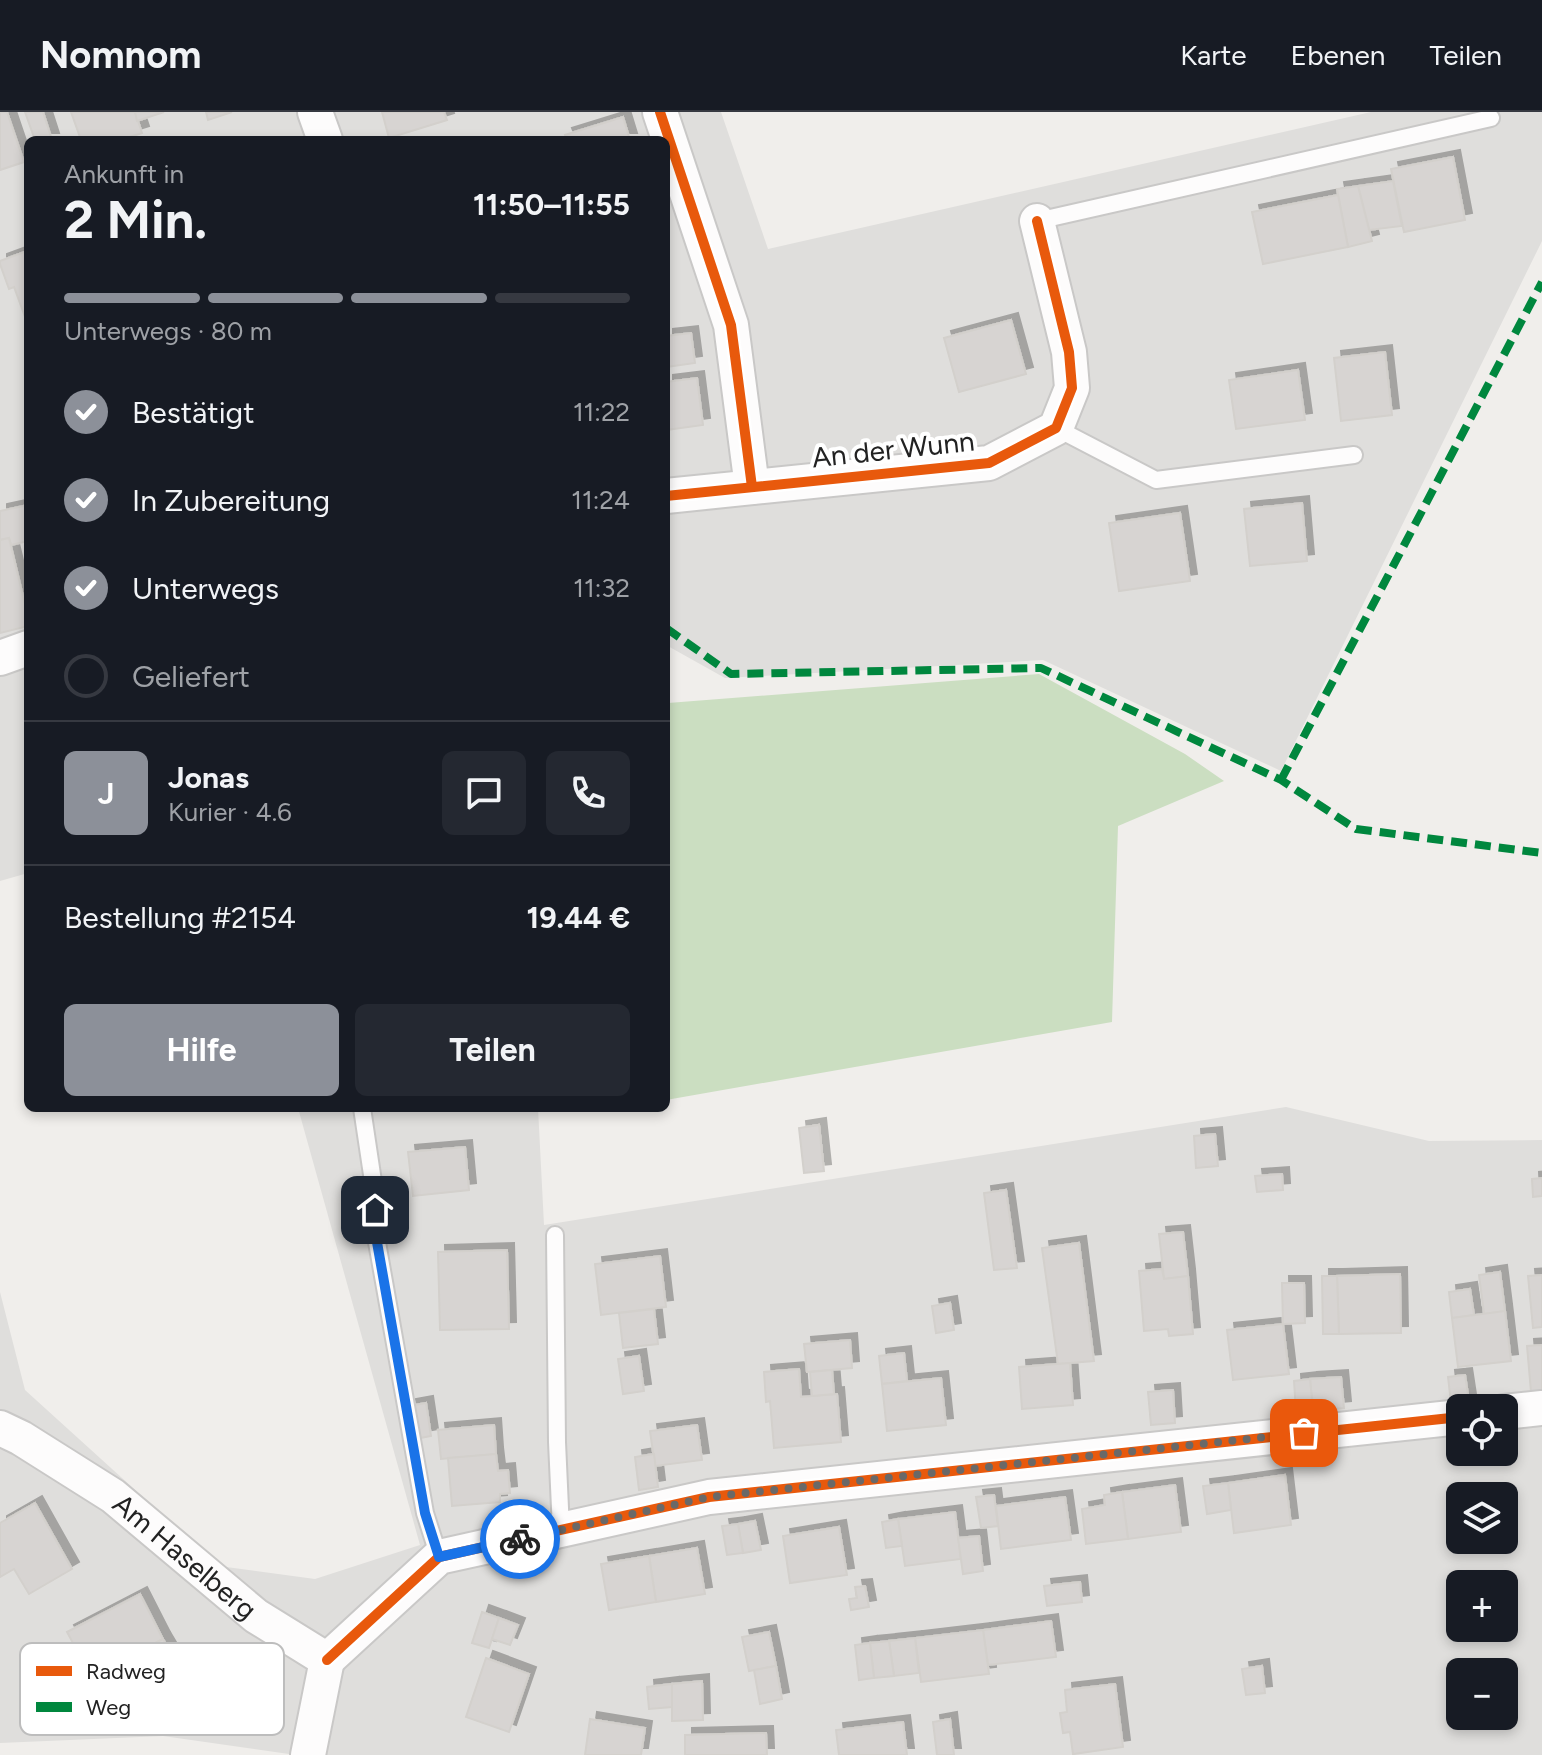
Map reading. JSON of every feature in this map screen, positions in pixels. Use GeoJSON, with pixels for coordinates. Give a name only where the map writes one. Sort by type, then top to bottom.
{"type":"FeatureCollection","features":[{"type":"Feature","properties":{"kind":"street"},"geometry":{"type":"LineString","coordinates":[[315,112],[324,136]]}},
{"type":"Feature","properties":{"kind":"street"},"geometry":{"type":"LineString","coordinates":[[660,112],[668,136]]}},
{"type":"Feature","properties":{"kind":"street"},"geometry":{"type":"LineString","coordinates":[[670,142],[731,325],[752,487]]}},
{"type":"Feature","properties":{"kind":"street"},"geometry":{"type":"LineString","coordinates":[[1037,221],[1069,352],[1072,388],[1056,428]]}},
{"type":"Feature","properties":{"kind":"street","name":"An der Wunn"},"geometry":{"type":"LineString","coordinates":[[670,496],[989,463],[1056,428]]}},
{"type":"Feature","properties":{"kind":"street"},"geometry":{"type":"LineString","coordinates":[[0,658],[24,649]]}},
{"type":"Feature","properties":{"kind":"street"},"geometry":{"type":"LineString","coordinates":[[1518,1411],[1542,1408]]}},
{"type":"Feature","properties":{"kind":"street"},"geometry":{"type":"LineString","coordinates":[[308,1755],[327,1660],[439,1557],[709,1497],[1446,1418]]}},
{"type":"Feature","properties":{"kind":"street","name":"Am Haselberg"},"geometry":{"type":"LineString","coordinates":[[0,1428],[113,1496],[256,1616],[327,1660]]}},
{"type":"Feature","properties":{"kind":"lane"},"geometry":{"type":"LineString","coordinates":[[1037,221],[1491,118]]}},
{"type":"Feature","properties":{"kind":"lane"},"geometry":{"type":"LineString","coordinates":[[1056,428],[1156,480],[1354,455]]}},
{"type":"Feature","properties":{"kind":"lane"},"geometry":{"type":"LineString","coordinates":[[363,1112],[374,1188],[375,1231],[425,1513],[439,1557]]}},
{"type":"Feature","properties":{"kind":"lane"},"geometry":{"type":"LineString","coordinates":[[555,1235],[561,1530]]}},
{"type":"Feature","properties":{"kind":"shaded area"},"geometry":{"type":"Polygon","coordinates":[[[0,112],[721,112],[768,249],[1371,112],[1542,112],[1542,241],[1281,771],[1043,660],[725,678],[670,647],[670,136],[24,136],[24,874],[0,881],[0,112]]]}},
{"type":"Feature","properties":{"kind":"shaded area"},"geometry":{"type":"Polygon","coordinates":[[[1286,1107],[1429,1141],[1542,1140],[1542,1755],[296,1755],[163,1736],[0,1743],[0,1292],[25,1390],[219,1566],[315,1579],[420,1545],[299,1112],[538,1112],[544,1225],[1286,1107]]]}},
{"type":"Feature","properties":{"kind":"green space"},"geometry":{"type":"Polygon","coordinates":[[[1039,674],[1185,754],[1224,781],[1118,826],[1112,1022],[670,1099],[670,703],[1039,674]]]}},
{"type":"Feature","properties":{"kind":"building"},"geometry":{"type":"Polygon","coordinates":[[[0,112],[7,112],[24,162],[0,170],[0,112]]]}},
{"type":"Feature","properties":{"kind":"building"},"geometry":{"type":"Polygon","coordinates":[[[25,112],[43,112],[51,136],[34,136],[25,112]]]}},
{"type":"Feature","properties":{"kind":"building"},"geometry":{"type":"Polygon","coordinates":[[[71,112],[135,112],[142,133],[133,136],[80,136],[71,112]]]}},
{"type":"Feature","properties":{"kind":"building"},"geometry":{"type":"Polygon","coordinates":[[[135,112],[164,112],[137,121],[135,112]]]}},
{"type":"Feature","properties":{"kind":"building"},"geometry":{"type":"Polygon","coordinates":[[[206,112],[232,112],[208,120],[206,112]]]}},
{"type":"Feature","properties":{"kind":"building"},"geometry":{"type":"Polygon","coordinates":[[[382,112],[444,112],[447,120],[395,136],[388,136],[382,112]]]}},
{"type":"Feature","properties":{"kind":"building"},"geometry":{"type":"Polygon","coordinates":[[[623,117],[629,136],[565,136],[623,117]]]}},
{"type":"Feature","properties":{"kind":"building"},"geometry":{"type":"Polygon","coordinates":[[[1453,157],[1465,220],[1404,232],[1391,169],[1453,157]]]}},
{"type":"Feature","properties":{"kind":"building"},"geometry":{"type":"Polygon","coordinates":[[[1393,181],[1402,226],[1369,230],[1358,186],[1393,181]]]}},
{"type":"Feature","properties":{"kind":"building"},"geometry":{"type":"Polygon","coordinates":[[[1358,186],[1372,241],[1348,247],[1337,189],[1358,186]]]}},
{"type":"Feature","properties":{"kind":"building"},"geometry":{"type":"Polygon","coordinates":[[[1338,195],[1348,247],[1263,264],[1252,212],[1338,195]]]}},
{"type":"Feature","properties":{"kind":"building"},"geometry":{"type":"Polygon","coordinates":[[[24,252],[24,314],[14,287],[9,289],[0,261],[24,252]]]}},
{"type":"Feature","properties":{"kind":"building"},"geometry":{"type":"Polygon","coordinates":[[[1011,320],[1026,374],[959,392],[944,338],[1011,320]]]}},
{"type":"Feature","properties":{"kind":"building"},"geometry":{"type":"Polygon","coordinates":[[[691,333],[695,363],[670,366],[670,336],[691,333]]]}},
{"type":"Feature","properties":{"kind":"building"},"geometry":{"type":"Polygon","coordinates":[[[1385,352],[1392,415],[1341,421],[1334,358],[1385,352]]]}},
{"type":"Feature","properties":{"kind":"building"},"geometry":{"type":"Polygon","coordinates":[[[1298,370],[1305,420],[1236,429],[1229,380],[1298,370]]]}},
{"type":"Feature","properties":{"kind":"building"},"geometry":{"type":"Polygon","coordinates":[[[697,378],[703,425],[670,429],[670,381],[697,378]]]}},
{"type":"Feature","properties":{"kind":"building"},"geometry":{"type":"Polygon","coordinates":[[[1302,503],[1307,561],[1250,566],[1244,509],[1302,503]]]}},
{"type":"Feature","properties":{"kind":"building"},"geometry":{"type":"Polygon","coordinates":[[[24,506],[24,542],[11,545],[9,538],[0,540],[0,511],[24,506]]]}},
{"type":"Feature","properties":{"kind":"building"},"geometry":{"type":"Polygon","coordinates":[[[1180,513],[1190,581],[1119,591],[1109,523],[1180,513]]]}},
{"type":"Feature","properties":{"kind":"building"},"geometry":{"type":"Polygon","coordinates":[[[9,538],[24,600],[24,627],[0,633],[0,540],[9,538]]]}},
{"type":"Feature","properties":{"kind":"building"},"geometry":{"type":"Polygon","coordinates":[[[819,1125],[824,1171],[804,1173],[799,1128],[819,1125]]]}},
{"type":"Feature","properties":{"kind":"building"},"geometry":{"type":"Polygon","coordinates":[[[1215,1134],[1218,1166],[1196,1168],[1194,1136],[1215,1134]]]}},
{"type":"Feature","properties":{"kind":"building"},"geometry":{"type":"Polygon","coordinates":[[[465,1147],[469,1190],[413,1196],[408,1152],[465,1147]]]}},
{"type":"Feature","properties":{"kind":"building"},"geometry":{"type":"Polygon","coordinates":[[[1282,1174],[1283,1190],[1257,1192],[1255,1176],[1282,1174]]]}},
{"type":"Feature","properties":{"kind":"building"},"geometry":{"type":"Polygon","coordinates":[[[1542,1178],[1542,1196],[1533,1197],[1532,1179],[1542,1178]]]}},
{"type":"Feature","properties":{"kind":"building"},"geometry":{"type":"Polygon","coordinates":[[[1006,1190],[1017,1268],[994,1270],[984,1193],[1006,1190]]]}},
{"type":"Feature","properties":{"kind":"building"},"geometry":{"type":"Polygon","coordinates":[[[1183,1232],[1188,1276],[1164,1279],[1159,1234],[1183,1232]]]}},
{"type":"Feature","properties":{"kind":"building"},"geometry":{"type":"Polygon","coordinates":[[[1079,1243],[1094,1361],[1058,1364],[1042,1248],[1079,1243]]]}},
{"type":"Feature","properties":{"kind":"building"},"geometry":{"type":"Polygon","coordinates":[[[507,1250],[509,1329],[440,1330],[438,1252],[507,1250]]]}},
{"type":"Feature","properties":{"kind":"building"},"geometry":{"type":"Polygon","coordinates":[[[660,1256],[666,1307],[601,1315],[595,1264],[660,1256]]]}},
{"type":"Feature","properties":{"kind":"building"},"geometry":{"type":"Polygon","coordinates":[[[1162,1269],[1164,1279],[1188,1276],[1193,1334],[1169,1336],[1168,1329],[1144,1331],[1139,1271],[1162,1269]]]}},
{"type":"Feature","properties":{"kind":"building"},"geometry":{"type":"Polygon","coordinates":[[[1500,1272],[1505,1311],[1484,1314],[1479,1275],[1500,1272]]]}},
{"type":"Feature","properties":{"kind":"building"},"geometry":{"type":"Polygon","coordinates":[[[1400,1274],[1401,1333],[1339,1334],[1337,1276],[1400,1274]]]}},
{"type":"Feature","properties":{"kind":"building"},"geometry":{"type":"Polygon","coordinates":[[[1542,1275],[1542,1327],[1533,1328],[1528,1276],[1542,1275]]]}},
{"type":"Feature","properties":{"kind":"building"},"geometry":{"type":"Polygon","coordinates":[[[1322,1276],[1337,1276],[1339,1334],[1323,1334],[1322,1276]]]}},
{"type":"Feature","properties":{"kind":"building"},"geometry":{"type":"Polygon","coordinates":[[[1282,1283],[1304,1283],[1305,1323],[1283,1324],[1282,1283]]]}},
{"type":"Feature","properties":{"kind":"building"},"geometry":{"type":"Polygon","coordinates":[[[1470,1289],[1474,1315],[1452,1318],[1449,1292],[1470,1289]]]}},
{"type":"Feature","properties":{"kind":"building"},"geometry":{"type":"Polygon","coordinates":[[[950,1303],[954,1330],[936,1333],[932,1306],[950,1303]]]}},
{"type":"Feature","properties":{"kind":"building"},"geometry":{"type":"Polygon","coordinates":[[[654,1309],[658,1344],[623,1348],[619,1313],[654,1309]]]}},
{"type":"Feature","properties":{"kind":"building"},"geometry":{"type":"Polygon","coordinates":[[[1505,1311],[1511,1361],[1458,1367],[1452,1318],[1505,1311]]]}},
{"type":"Feature","properties":{"kind":"building"},"geometry":{"type":"Polygon","coordinates":[[[1283,1324],[1289,1374],[1233,1380],[1227,1330],[1283,1324]]]}},
{"type":"Feature","properties":{"kind":"building"},"geometry":{"type":"Polygon","coordinates":[[[850,1340],[852,1368],[807,1372],[804,1344],[850,1340]]]}},
{"type":"Feature","properties":{"kind":"building"},"geometry":{"type":"Polygon","coordinates":[[[1542,1345],[1542,1391],[1531,1392],[1527,1346],[1542,1345]]]}},
{"type":"Feature","properties":{"kind":"building"},"geometry":{"type":"Polygon","coordinates":[[[904,1353],[907,1381],[882,1384],[879,1356],[904,1353]]]}},
{"type":"Feature","properties":{"kind":"building"},"geometry":{"type":"Polygon","coordinates":[[[639,1356],[644,1391],[623,1394],[618,1359],[639,1356]]]}},
{"type":"Feature","properties":{"kind":"building"},"geometry":{"type":"Polygon","coordinates":[[[1070,1363],[1073,1405],[1022,1409],[1019,1367],[1070,1363]]]}},
{"type":"Feature","properties":{"kind":"building"},"geometry":{"type":"Polygon","coordinates":[[[799,1369],[801,1397],[837,1394],[841,1442],[774,1448],[764,1372],[799,1369]]]}},
{"type":"Feature","properties":{"kind":"building"},"geometry":{"type":"Polygon","coordinates":[[[832,1370],[834,1394],[812,1396],[810,1372],[832,1370]]]}},
{"type":"Feature","properties":{"kind":"building"},"geometry":{"type":"Polygon","coordinates":[[[1465,1375],[1468,1394],[1450,1394],[1448,1377],[1465,1375]]]}},
{"type":"Feature","properties":{"kind":"building"},"geometry":{"type":"Polygon","coordinates":[[[1341,1377],[1344,1408],[1313,1411],[1310,1379],[1341,1377]]]}},
{"type":"Feature","properties":{"kind":"building"},"geometry":{"type":"Polygon","coordinates":[[[941,1378],[946,1425],[887,1431],[882,1384],[941,1378]]]}},
{"type":"Feature","properties":{"kind":"building"},"geometry":{"type":"Polygon","coordinates":[[[1310,1379],[1313,1410],[1296,1412],[1294,1381],[1310,1379]]]}},
{"type":"Feature","properties":{"kind":"building"},"geometry":{"type":"Polygon","coordinates":[[[1173,1390],[1175,1423],[1151,1425],[1148,1392],[1173,1390]]]}},
{"type":"Feature","properties":{"kind":"building"},"geometry":{"type":"Polygon","coordinates":[[[426,1403],[431,1436],[415,1439],[409,1406],[426,1403]]]}},
{"type":"Feature","properties":{"kind":"building"},"geometry":{"type":"Polygon","coordinates":[[[494,1425],[496,1454],[441,1459],[438,1430],[494,1425]]]}},
{"type":"Feature","properties":{"kind":"building"},"geometry":{"type":"Polygon","coordinates":[[[697,1425],[702,1460],[655,1466],[650,1431],[697,1425]]]}},
{"type":"Feature","properties":{"kind":"building"},"geometry":{"type":"Polygon","coordinates":[[[496,1454],[498,1471],[508,1470],[510,1493],[500,1494],[500,1502],[452,1506],[448,1458],[496,1454]]]}},
{"type":"Feature","properties":{"kind":"building"},"geometry":{"type":"Polygon","coordinates":[[[654,1454],[658,1487],[639,1490],[635,1457],[654,1454]]]}},
{"type":"Feature","properties":{"kind":"building"},"geometry":{"type":"Polygon","coordinates":[[[1285,1475],[1291,1525],[1234,1533],[1228,1483],[1285,1475]]]}},
{"type":"Feature","properties":{"kind":"building"},"geometry":{"type":"Polygon","coordinates":[[[1228,1483],[1231,1510],[1207,1514],[1203,1486],[1228,1483]]]}},
{"type":"Feature","properties":{"kind":"building"},"geometry":{"type":"Polygon","coordinates":[[[1175,1485],[1181,1532],[1128,1539],[1122,1492],[1175,1485]]]}},
{"type":"Feature","properties":{"kind":"building"},"geometry":{"type":"Polygon","coordinates":[[[1122,1492],[1128,1539],[1086,1544],[1082,1509],[1105,1505],[1104,1495],[1122,1492]]]}},
{"type":"Feature","properties":{"kind":"building"},"geometry":{"type":"Polygon","coordinates":[[[994,1495],[998,1526],[981,1528],[976,1497],[994,1495]]]}},
{"type":"Feature","properties":{"kind":"building"},"geometry":{"type":"Polygon","coordinates":[[[1065,1497],[1071,1540],[1001,1549],[996,1506],[1065,1497]]]}},
{"type":"Feature","properties":{"kind":"building"},"geometry":{"type":"Polygon","coordinates":[[[35,1503],[72,1569],[29,1594],[14,1569],[0,1577],[0,1523],[35,1503]]]}},
{"type":"Feature","properties":{"kind":"building"},"geometry":{"type":"Polygon","coordinates":[[[955,1512],[961,1559],[905,1566],[898,1519],[955,1512]]]}},
{"type":"Feature","properties":{"kind":"building"},"geometry":{"type":"Polygon","coordinates":[[[898,1519],[902,1546],[886,1548],[882,1522],[898,1519]]]}},
{"type":"Feature","properties":{"kind":"building"},"geometry":{"type":"Polygon","coordinates":[[[755,1521],[761,1550],[743,1553],[738,1524],[755,1521]]]}},
{"type":"Feature","properties":{"kind":"building"},"geometry":{"type":"Polygon","coordinates":[[[738,1524],[743,1553],[727,1555],[722,1526],[738,1524]]]}},
{"type":"Feature","properties":{"kind":"building"},"geometry":{"type":"Polygon","coordinates":[[[839,1527],[847,1575],[790,1583],[783,1536],[839,1527]]]}},
{"type":"Feature","properties":{"kind":"building"},"geometry":{"type":"Polygon","coordinates":[[[979,1536],[983,1571],[963,1574],[958,1538],[979,1536]]]}},
{"type":"Feature","properties":{"kind":"building"},"geometry":{"type":"Polygon","coordinates":[[[697,1548],[705,1594],[656,1602],[649,1556],[697,1548]]]}},
{"type":"Feature","properties":{"kind":"building"},"geometry":{"type":"Polygon","coordinates":[[[649,1556],[656,1602],[609,1610],[601,1564],[649,1556]]]}},
{"type":"Feature","properties":{"kind":"building"},"geometry":{"type":"Polygon","coordinates":[[[1080,1582],[1082,1602],[1047,1606],[1044,1586],[1080,1582]]]}},
{"type":"Feature","properties":{"kind":"building"},"geometry":{"type":"Polygon","coordinates":[[[865,1586],[869,1607],[851,1610],[849,1599],[857,1598],[855,1587],[865,1586]]]}},
{"type":"Feature","properties":{"kind":"building"},"geometry":{"type":"Polygon","coordinates":[[[140,1594],[163,1639],[155,1643],[73,1643],[67,1632],[140,1594]]]}},
{"type":"Feature","properties":{"kind":"building"},"geometry":{"type":"Polygon","coordinates":[[[482,1612],[499,1618],[489,1648],[472,1643],[482,1612]]]}},
{"type":"Feature","properties":{"kind":"building"},"geometry":{"type":"Polygon","coordinates":[[[499,1618],[518,1625],[510,1645],[492,1639],[499,1618]]]}},
{"type":"Feature","properties":{"kind":"building"},"geometry":{"type":"Polygon","coordinates":[[[1051,1621],[1056,1657],[988,1665],[983,1630],[1051,1621]]]}},
{"type":"Feature","properties":{"kind":"building"},"geometry":{"type":"Polygon","coordinates":[[[983,1630],[989,1674],[921,1682],[915,1638],[983,1630]]]}},
{"type":"Feature","properties":{"kind":"building"},"geometry":{"type":"Polygon","coordinates":[[[769,1632],[776,1666],[749,1671],[742,1637],[769,1632]]]}},
{"type":"Feature","properties":{"kind":"building"},"geometry":{"type":"Polygon","coordinates":[[[915,1638],[919,1673],[894,1676],[889,1641],[915,1638]]]}},
{"type":"Feature","properties":{"kind":"building"},"geometry":{"type":"Polygon","coordinates":[[[889,1641],[894,1676],[874,1678],[870,1643],[889,1641]]]}},
{"type":"Feature","properties":{"kind":"building"},"geometry":{"type":"Polygon","coordinates":[[[870,1643],[874,1678],[859,1680],[855,1645],[870,1643]]]}},
{"type":"Feature","properties":{"kind":"building"},"geometry":{"type":"Polygon","coordinates":[[[486,1658],[529,1674],[509,1732],[466,1717],[486,1658]]]}},
{"type":"Feature","properties":{"kind":"building"},"geometry":{"type":"Polygon","coordinates":[[[776,1666],[782,1699],[760,1704],[754,1670],[776,1666]]]}},
{"type":"Feature","properties":{"kind":"building"},"geometry":{"type":"Polygon","coordinates":[[[1262,1666],[1265,1693],[1246,1695],[1242,1669],[1262,1666]]]}},
{"type":"Feature","properties":{"kind":"building"},"geometry":{"type":"Polygon","coordinates":[[[702,1681],[703,1720],[672,1721],[672,1684],[702,1681]]]}},
{"type":"Feature","properties":{"kind":"building"},"geometry":{"type":"Polygon","coordinates":[[[672,1684],[672,1707],[649,1709],[647,1687],[672,1684]]]}},
{"type":"Feature","properties":{"kind":"building"},"geometry":{"type":"Polygon","coordinates":[[[1115,1684],[1123,1747],[1073,1754],[1070,1732],[1063,1733],[1060,1713],[1067,1712],[1065,1690],[1115,1684]]]}},
{"type":"Feature","properties":{"kind":"building"},"geometry":{"type":"Polygon","coordinates":[[[590,1719],[645,1728],[641,1755],[585,1755],[590,1719]]]}},
{"type":"Feature","properties":{"kind":"building"},"geometry":{"type":"Polygon","coordinates":[[[950,1719],[954,1755],[937,1755],[933,1722],[950,1719]]]}},
{"type":"Feature","properties":{"kind":"building"},"geometry":{"type":"Polygon","coordinates":[[[903,1722],[907,1755],[839,1755],[836,1730],[903,1722]]]}},
{"type":"Feature","properties":{"kind":"building"},"geometry":{"type":"Polygon","coordinates":[[[766,1733],[767,1755],[685,1755],[685,1735],[766,1733]]]}},
{"type":"Feature","properties":{"kind":"marked path"},"geometry":{"type":"LineString","coordinates":[[1281,780],[1542,282]]}},
{"type":"Feature","properties":{"kind":"marked path"},"geometry":{"type":"LineString","coordinates":[[670,631],[731,674],[1041,668],[1281,780],[1356,829],[1542,853]]}},
{"type":"Feature","properties":{"kind":"cycle path"},"geometry":{"type":"LineString","coordinates":[[660,112],[668,136]]}},
{"type":"Feature","properties":{"kind":"cycle path"},"geometry":{"type":"LineString","coordinates":[[670,142],[731,325],[752,487]]}},
{"type":"Feature","properties":{"kind":"cycle path"},"geometry":{"type":"LineString","coordinates":[[670,496],[989,463],[1056,428],[1072,388],[1069,352],[1037,221]]}},
{"type":"Feature","properties":{"kind":"cycle path"},"geometry":{"type":"LineString","coordinates":[[327,1660],[439,1557],[709,1497],[1446,1418]]}},
{"type":"Feature","properties":{"kind":"way so far"},"geometry":{"type":"LineString","coordinates":[[520,1539],[709,1497],[1304,1433]]}},
{"type":"Feature","properties":{"kind":"route"},"geometry":{"type":"LineString","coordinates":[[375,1210],[375,1231],[425,1513],[439,1557],[520,1539]]}}]}
